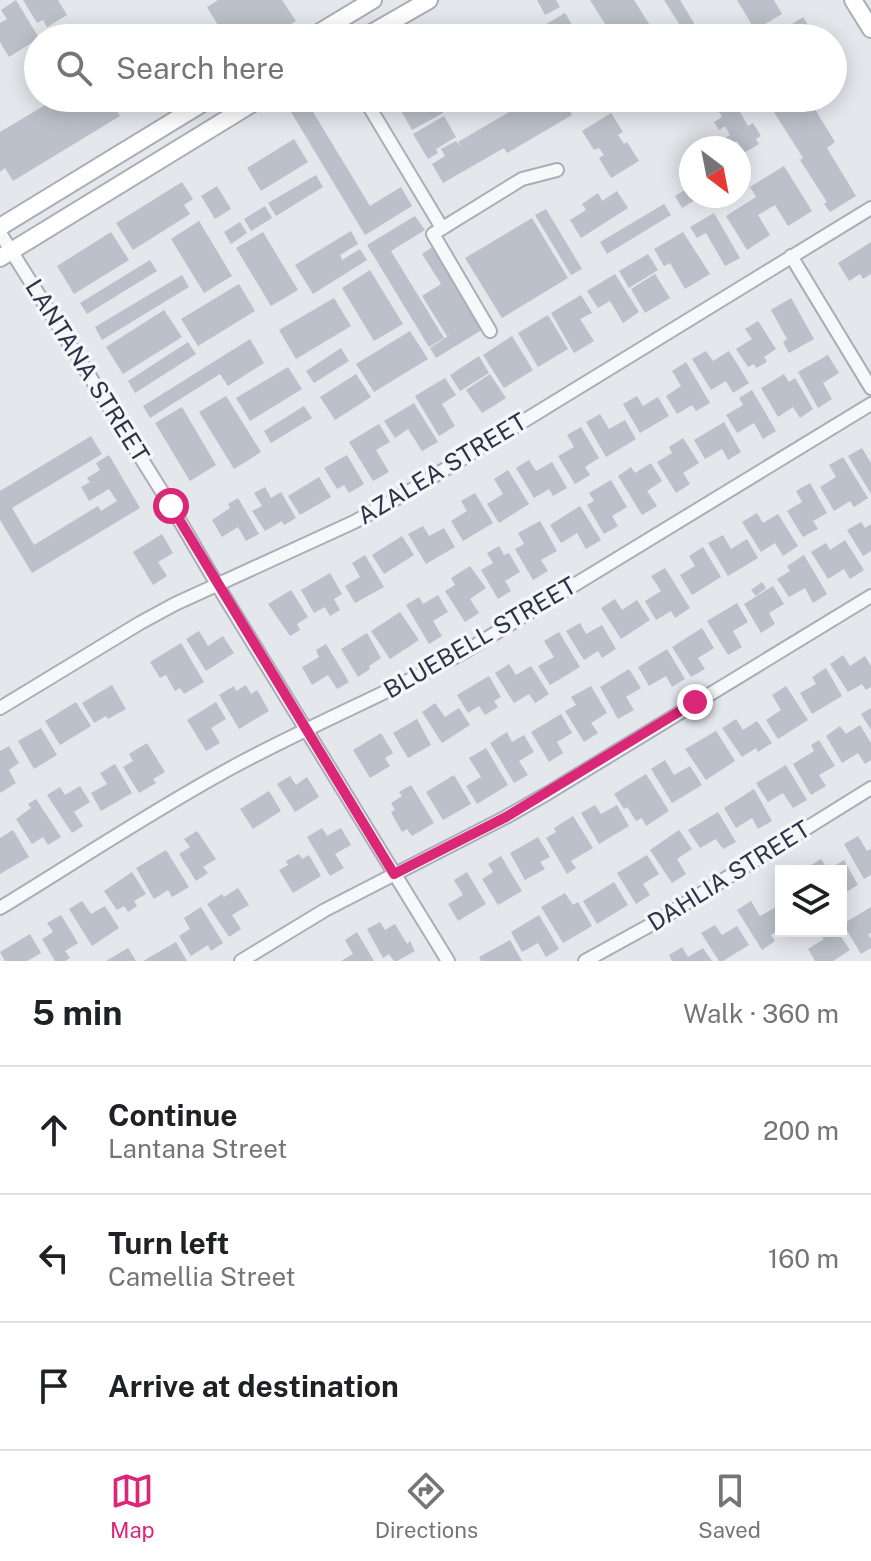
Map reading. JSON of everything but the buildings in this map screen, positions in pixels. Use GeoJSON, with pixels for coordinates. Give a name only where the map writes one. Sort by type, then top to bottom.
{"type":"FeatureCollection","features":[{"type":"Feature","properties":{"kind":"main road"},"geometry":{"type":"LineString","coordinates":[[337,24],[373,0]]}},
{"type":"Feature","properties":{"kind":"main road"},"geometry":{"type":"LineString","coordinates":[[387,24],[429,0]]}},
{"type":"Feature","properties":{"kind":"main road"},"geometry":{"type":"LineString","coordinates":[[853,0],[871,29]]}},
{"type":"Feature","properties":{"kind":"main road"},"geometry":{"type":"LineString","coordinates":[[0,230],[189,112]]}},
{"type":"Feature","properties":{"kind":"main road"},"geometry":{"type":"LineString","coordinates":[[6,254],[238,112]]}},
{"type":"Feature","properties":{"kind":"street"},"geometry":{"type":"LineString","coordinates":[[372,112],[442,228]]}},
{"type":"Feature","properties":{"kind":"street"},"geometry":{"type":"LineString","coordinates":[[490,331],[433,234],[522,179],[557,170]]}},
{"type":"Feature","properties":{"kind":"street","name":"AZALEA STREET"},"geometry":{"type":"LineString","coordinates":[[0,708],[175,604],[354,522],[408,492],[871,208]]}},
{"type":"Feature","properties":{"kind":"street","name":"LANTANA STREET"},"geometry":{"type":"LineString","coordinates":[[0,230],[6,254],[163,493],[448,961]]}},
{"type":"Feature","properties":{"kind":"street"},"geometry":{"type":"LineString","coordinates":[[791,256],[871,388]]}},
{"type":"Feature","properties":{"kind":"street","name":"BLUEBELL STREET"},"geometry":{"type":"LineString","coordinates":[[0,908],[228,770],[466,651],[871,404]]}},
{"type":"Feature","properties":{"kind":"street"},"geometry":{"type":"LineString","coordinates":[[241,961],[325,910],[537,799],[871,596]]}},
{"type":"Feature","properties":{"kind":"street","name":"DAHLIA STREET"},"geometry":{"type":"LineString","coordinates":[[585,961],[654,923],[871,788]]}},
{"type":"Feature","properties":{"kind":"route"},"geometry":{"type":"LineString","coordinates":[[171,506],[394,874],[506,817],[695,702]]}}]}
